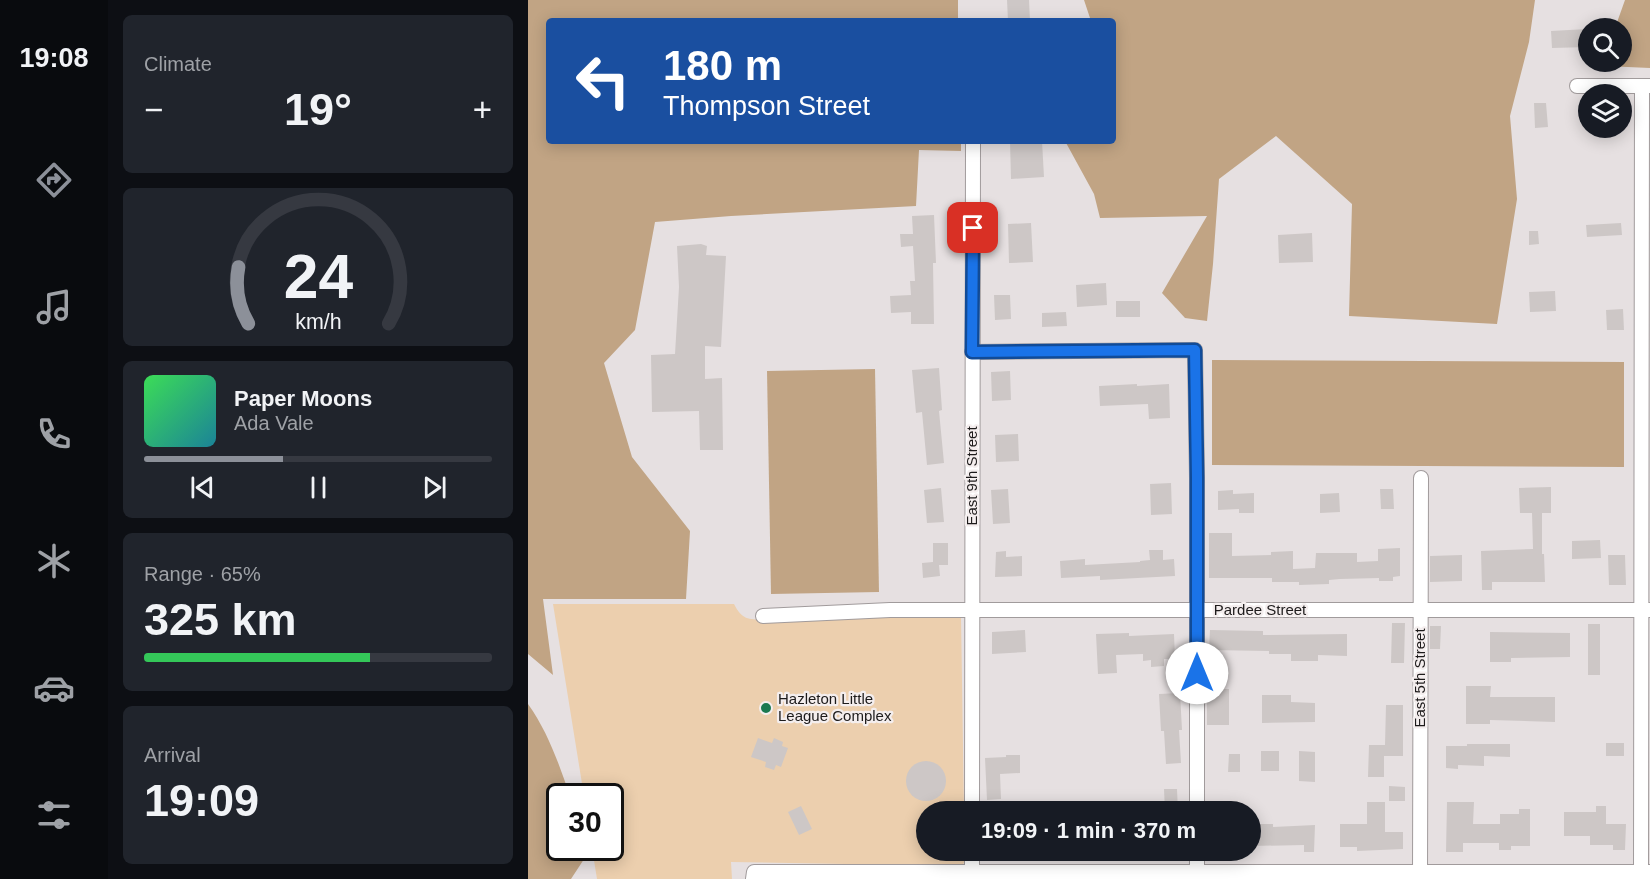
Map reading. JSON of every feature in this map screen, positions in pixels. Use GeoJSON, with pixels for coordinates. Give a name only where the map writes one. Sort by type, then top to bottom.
{"type":"FeatureCollection","features":[{"type":"Feature","properties":{"kind":"street"},"geometry":{"type":"LineString","coordinates":[[754,875],[1644,874],[1646,86],[1577,86]]}},
{"type":"Feature","properties":{"kind":"street","name":"East 9th Street"},"geometry":{"type":"LineString","coordinates":[[972,801],[973,144]]}},
{"type":"Feature","properties":{"kind":"street"},"geometry":{"type":"LineString","coordinates":[[972,352],[1195,350],[1197,801]]}},
{"type":"Feature","properties":{"kind":"street","name":"East 5th Street"},"geometry":{"type":"LineString","coordinates":[[1420,478],[1420,875]]}},
{"type":"Feature","properties":{"kind":"street","name":"Pardee Street"},"geometry":{"type":"LineString","coordinates":[[763,616],[891,610],[1646,610]]}},
{"type":"Feature","properties":{"kind":"shaded area"},"geometry":{"type":"Polygon","coordinates":[[[528,0],[958,0],[958,18],[546,18],[546,144],[961,144],[961,151],[919,150],[916,206],[655,222],[635,330],[604,363],[632,457],[690,531],[686,599],[543,599],[553,675],[528,654],[528,0]]]}},
{"type":"Feature","properties":{"kind":"shaded area"},"geometry":{"type":"Polygon","coordinates":[[[1084,0],[1535,0],[1529,42],[1510,116],[1517,199],[1497,324],[1349,316],[1352,204],[1276,136],[1219,179],[1207,321],[1185,318],[1162,293],[1207,216],[1100,218],[1094,194],[1067,144],[1116,144],[1116,18],[1090,18],[1084,0]]]}},
{"type":"Feature","properties":{"kind":"shaded area"},"geometry":{"type":"Polygon","coordinates":[[[1625,0],[1650,0],[1650,68],[1632,67],[1632,18],[1619,18],[1625,0]]]}},
{"type":"Feature","properties":{"kind":"shaded area"},"geometry":{"type":"Polygon","coordinates":[[[1212,360],[1624,362],[1624,467],[1212,465],[1212,360]]]}},
{"type":"Feature","properties":{"kind":"shaded area"},"geometry":{"type":"Polygon","coordinates":[[[875,369],[879,592],[771,594],[767,371],[875,369]]]}},
{"type":"Feature","properties":{"kind":"shaded area","name":"Hazleton Little League Complex"},"geometry":{"type":"Polygon","coordinates":[[[553,604],[734,604],[746,618],[764,620],[961,616],[964,801],[916,801],[916,861],[965,861],[961,866],[731,862],[732,879],[597,879],[594,861],[624,861],[624,783],[582,783],[553,604]]]}},
{"type":"Feature","properties":{"kind":"shaded area"},"geometry":{"type":"Polygon","coordinates":[[[528,704],[547,737],[565,783],[546,783],[546,861],[583,861],[571,879],[528,879],[528,704]]]}},
{"type":"Feature","properties":{"kind":"building"},"geometry":{"type":"Polygon","coordinates":[[[1007,0],[1029,0],[1030,18],[1008,18],[1007,0]]]}},
{"type":"Feature","properties":{"kind":"building"},"geometry":{"type":"Polygon","coordinates":[[[1578,30],[1578,47],[1552,48],[1551,31],[1578,30]]]}},
{"type":"Feature","properties":{"kind":"building"},"geometry":{"type":"Polygon","coordinates":[[[1534,103],[1546,103],[1548,127],[1535,128],[1534,103]]]}},
{"type":"Feature","properties":{"kind":"building"},"geometry":{"type":"Polygon","coordinates":[[[1010,144],[1042,144],[1044,177],[1011,179],[1010,144]]]}},
{"type":"Feature","properties":{"kind":"building"},"geometry":{"type":"Polygon","coordinates":[[[934,215],[936,263],[933,263],[934,324],[911,324],[911,312],[891,313],[890,296],[911,295],[910,281],[915,281],[913,246],[901,247],[900,234],[913,234],[912,216],[934,215]]]}},
{"type":"Feature","properties":{"kind":"building"},"geometry":{"type":"Polygon","coordinates":[[[1031,223],[1033,262],[1009,263],[1008,224],[1031,223]]]}},
{"type":"Feature","properties":{"kind":"building"},"geometry":{"type":"Polygon","coordinates":[[[1621,223],[1622,235],[1587,237],[1586,225],[1621,223]]]}},
{"type":"Feature","properties":{"kind":"building"},"geometry":{"type":"Polygon","coordinates":[[[1529,231],[1538,231],[1539,244],[1529,245],[1529,231]]]}},
{"type":"Feature","properties":{"kind":"building"},"geometry":{"type":"Polygon","coordinates":[[[1312,233],[1313,262],[1279,263],[1278,235],[1312,233]]]}},
{"type":"Feature","properties":{"kind":"building"},"geometry":{"type":"Polygon","coordinates":[[[701,244],[707,246],[706,255],[726,256],[721,347],[705,346],[705,379],[722,378],[723,450],[700,450],[699,411],[652,412],[651,355],[675,354],[679,287],[677,246],[701,244]]]}},
{"type":"Feature","properties":{"kind":"building"},"geometry":{"type":"Polygon","coordinates":[[[1106,283],[1107,305],[1077,307],[1076,285],[1106,283]]]}},
{"type":"Feature","properties":{"kind":"building"},"geometry":{"type":"Polygon","coordinates":[[[1555,291],[1556,311],[1530,312],[1529,292],[1555,291]]]}},
{"type":"Feature","properties":{"kind":"building"},"geometry":{"type":"Polygon","coordinates":[[[994,295],[1010,295],[1011,319],[995,320],[994,295]]]}},
{"type":"Feature","properties":{"kind":"building"},"geometry":{"type":"Polygon","coordinates":[[[1116,301],[1140,301],[1140,317],[1116,317],[1116,301]]]}},
{"type":"Feature","properties":{"kind":"building"},"geometry":{"type":"Polygon","coordinates":[[[1623,309],[1624,330],[1607,330],[1606,310],[1623,309]]]}},
{"type":"Feature","properties":{"kind":"building"},"geometry":{"type":"Polygon","coordinates":[[[1066,312],[1067,326],[1042,327],[1042,313],[1066,312]]]}},
{"type":"Feature","properties":{"kind":"building"},"geometry":{"type":"Polygon","coordinates":[[[939,368],[942,410],[939,411],[944,463],[927,465],[922,412],[916,413],[912,370],[939,368]]]}},
{"type":"Feature","properties":{"kind":"building"},"geometry":{"type":"Polygon","coordinates":[[[1010,371],[1011,400],[992,401],[991,372],[1010,371]]]}},
{"type":"Feature","properties":{"kind":"building"},"geometry":{"type":"Polygon","coordinates":[[[1137,384],[1137,386],[1169,384],[1170,418],[1149,419],[1148,404],[1100,406],[1099,386],[1137,384]]]}},
{"type":"Feature","properties":{"kind":"building"},"geometry":{"type":"Polygon","coordinates":[[[1018,434],[1019,461],[996,462],[995,435],[1018,434]]]}},
{"type":"Feature","properties":{"kind":"building"},"geometry":{"type":"Polygon","coordinates":[[[1171,483],[1172,514],[1151,515],[1150,484],[1171,483]]]}},
{"type":"Feature","properties":{"kind":"building"},"geometry":{"type":"Polygon","coordinates":[[[1551,487],[1551,513],[1542,513],[1545,582],[1492,582],[1492,590],[1482,590],[1481,551],[1533,549],[1532,513],[1520,513],[1519,488],[1551,487]]]}},
{"type":"Feature","properties":{"kind":"building"},"geometry":{"type":"Polygon","coordinates":[[[941,488],[944,522],[927,523],[924,490],[941,488]]]}},
{"type":"Feature","properties":{"kind":"building"},"geometry":{"type":"Polygon","coordinates":[[[1008,489],[1010,523],[993,524],[991,490],[1008,489]]]}},
{"type":"Feature","properties":{"kind":"building"},"geometry":{"type":"Polygon","coordinates":[[[1380,489],[1393,489],[1394,509],[1381,509],[1380,489]]]}},
{"type":"Feature","properties":{"kind":"building"},"geometry":{"type":"Polygon","coordinates":[[[1233,490],[1233,494],[1254,493],[1254,513],[1239,513],[1239,509],[1218,510],[1218,491],[1233,490]]]}},
{"type":"Feature","properties":{"kind":"building"},"geometry":{"type":"Polygon","coordinates":[[[1339,493],[1340,512],[1320,513],[1320,494],[1339,493]]]}},
{"type":"Feature","properties":{"kind":"building"},"geometry":{"type":"Polygon","coordinates":[[[1209,533],[1232,533],[1232,556],[1271,555],[1271,552],[1293,551],[1293,569],[1315,568],[1316,553],[1357,553],[1357,562],[1378,561],[1378,549],[1400,548],[1400,576],[1393,577],[1393,581],[1379,581],[1379,578],[1340,579],[1329,580],[1329,584],[1299,585],[1299,582],[1272,582],[1272,578],[1209,578],[1209,533]]]}},
{"type":"Feature","properties":{"kind":"building"},"geometry":{"type":"Polygon","coordinates":[[[1600,540],[1601,558],[1572,559],[1572,541],[1600,540]]]}},
{"type":"Feature","properties":{"kind":"building"},"geometry":{"type":"Polygon","coordinates":[[[933,543],[948,543],[948,565],[939,565],[940,576],[923,578],[922,563],[933,562],[933,543]]]}},
{"type":"Feature","properties":{"kind":"building"},"geometry":{"type":"Polygon","coordinates":[[[1149,550],[1163,550],[1163,560],[1174,559],[1175,576],[1100,580],[1100,576],[1061,578],[1060,561],[1085,559],[1085,565],[1140,562],[1150,560],[1149,550]]]}},
{"type":"Feature","properties":{"kind":"building"},"geometry":{"type":"Polygon","coordinates":[[[1006,551],[1006,557],[1022,556],[1022,576],[995,577],[996,552],[1006,551]]]}},
{"type":"Feature","properties":{"kind":"building"},"geometry":{"type":"Polygon","coordinates":[[[1462,555],[1462,581],[1430,582],[1430,556],[1462,555]]]}},
{"type":"Feature","properties":{"kind":"building"},"geometry":{"type":"Polygon","coordinates":[[[1608,555],[1625,555],[1626,585],[1609,585],[1608,555]]]}},
{"type":"Feature","properties":{"kind":"building"},"geometry":{"type":"Polygon","coordinates":[[[1392,623],[1405,623],[1404,663],[1391,663],[1392,623]]]}},
{"type":"Feature","properties":{"kind":"building"},"geometry":{"type":"Polygon","coordinates":[[[1588,624],[1600,624],[1600,675],[1588,675],[1588,624]]]}},
{"type":"Feature","properties":{"kind":"building"},"geometry":{"type":"Polygon","coordinates":[[[1430,626],[1441,626],[1440,649],[1430,649],[1430,626]]]}},
{"type":"Feature","properties":{"kind":"building"},"geometry":{"type":"Polygon","coordinates":[[[1025,630],[1026,652],[992,654],[992,632],[1025,630]]]}},
{"type":"Feature","properties":{"kind":"building"},"geometry":{"type":"Polygon","coordinates":[[[1210,630],[1263,631],[1263,635],[1347,634],[1347,656],[1318,655],[1318,661],[1291,661],[1291,654],[1269,654],[1269,651],[1209,650],[1210,630]]]}},
{"type":"Feature","properties":{"kind":"building"},"geometry":{"type":"Polygon","coordinates":[[[1490,632],[1570,633],[1570,657],[1511,658],[1511,662],[1490,662],[1490,632]]]}},
{"type":"Feature","properties":{"kind":"building"},"geometry":{"type":"Polygon","coordinates":[[[1129,633],[1129,636],[1174,634],[1175,659],[1164,659],[1164,666],[1151,667],[1151,660],[1143,661],[1143,654],[1116,655],[1117,673],[1098,674],[1096,634],[1129,633]]]}},
{"type":"Feature","properties":{"kind":"building"},"geometry":{"type":"Polygon","coordinates":[[[1466,686],[1491,686],[1490,697],[1555,697],[1555,722],[1490,720],[1490,724],[1466,724],[1466,686]]]}},
{"type":"Feature","properties":{"kind":"building"},"geometry":{"type":"Polygon","coordinates":[[[1207,689],[1229,689],[1229,725],[1207,725],[1207,689]]]}},
{"type":"Feature","properties":{"kind":"building"},"geometry":{"type":"Polygon","coordinates":[[[1180,693],[1181,763],[1166,764],[1159,694],[1180,693]]]}},
{"type":"Feature","properties":{"kind":"building"},"geometry":{"type":"Polygon","coordinates":[[[1262,695],[1291,695],[1291,702],[1315,703],[1315,722],[1262,723],[1262,695]]]}},
{"type":"Feature","properties":{"kind":"building"},"geometry":{"type":"Polygon","coordinates":[[[1386,705],[1403,705],[1403,756],[1384,756],[1384,777],[1368,777],[1369,745],[1385,745],[1386,705]]]}},
{"type":"Feature","properties":{"kind":"building"},"geometry":{"type":"Polygon","coordinates":[[[758,738],[772,743],[774,738],[783,742],[782,746],[788,748],[781,767],[776,765],[774,770],[765,767],[766,762],[751,757],[758,738]]]}},
{"type":"Feature","properties":{"kind":"building"},"geometry":{"type":"Polygon","coordinates":[[[1606,743],[1624,743],[1624,756],[1606,756],[1606,743]]]}},
{"type":"Feature","properties":{"kind":"building"},"geometry":{"type":"Polygon","coordinates":[[[1467,744],[1510,744],[1510,757],[1484,756],[1484,766],[1458,765],[1458,769],[1446,768],[1446,746],[1467,746],[1467,744]]]}},
{"type":"Feature","properties":{"kind":"building"},"geometry":{"type":"Polygon","coordinates":[[[1261,751],[1279,751],[1279,771],[1261,771],[1261,751]]]}},
{"type":"Feature","properties":{"kind":"building"},"geometry":{"type":"Polygon","coordinates":[[[1299,751],[1315,752],[1315,782],[1299,781],[1299,751]]]}},
{"type":"Feature","properties":{"kind":"building"},"geometry":{"type":"Polygon","coordinates":[[[1229,754],[1240,754],[1240,772],[1228,772],[1229,754]]]}},
{"type":"Feature","properties":{"kind":"building"},"geometry":{"type":"Polygon","coordinates":[[[1006,755],[1020,755],[1020,773],[1000,774],[1001,799],[987,800],[985,758],[1006,757],[1006,755]]]}},
{"type":"Feature","properties":{"kind":"building"},"geometry":{"type":"Polygon","coordinates":[[[918,762],[934,762],[945,773],[945,789],[934,800],[918,800],[907,789],[907,773],[918,762]]]}},
{"type":"Feature","properties":{"kind":"building"},"geometry":{"type":"Polygon","coordinates":[[[1389,786],[1405,787],[1405,801],[1389,801],[1389,786]]]}},
{"type":"Feature","properties":{"kind":"building"},"geometry":{"type":"Polygon","coordinates":[[[1164,789],[1177,789],[1178,801],[1165,801],[1164,789]]]}},
{"type":"Feature","properties":{"kind":"building"},"geometry":{"type":"Polygon","coordinates":[[[1367,802],[1385,802],[1385,832],[1403,832],[1403,849],[1357,851],[1357,847],[1340,847],[1340,824],[1367,824],[1367,802]]]}},
{"type":"Feature","properties":{"kind":"building"},"geometry":{"type":"Polygon","coordinates":[[[1447,802],[1474,802],[1473,824],[1500,824],[1500,814],[1519,814],[1519,809],[1530,809],[1530,846],[1511,846],[1511,850],[1499,850],[1499,843],[1463,843],[1463,852],[1446,852],[1447,802]]]}},
{"type":"Feature","properties":{"kind":"building"},"geometry":{"type":"Polygon","coordinates":[[[801,806],[812,829],[799,835],[788,812],[801,806]]]}},
{"type":"Feature","properties":{"kind":"building"},"geometry":{"type":"Polygon","coordinates":[[[1596,806],[1606,806],[1606,824],[1626,824],[1625,850],[1613,850],[1613,845],[1590,845],[1590,836],[1564,836],[1564,812],[1596,812],[1596,806]]]}},
{"type":"Feature","properties":{"kind":"building"},"geometry":{"type":"Polygon","coordinates":[[[1261,824],[1273,824],[1273,827],[1315,825],[1314,852],[1304,852],[1304,845],[1261,846],[1261,824]]]}},
{"type":"Feature","properties":{"kind":"place","name":"Hazleton Little League Complex"},"geometry":{"type":"Point","coordinates":[766,708]}},
{"type":"Feature","properties":{"kind":"route"},"geometry":{"type":"LineString","coordinates":[[973,228],[972,352],[1195,350],[1197,673]]}}]}
